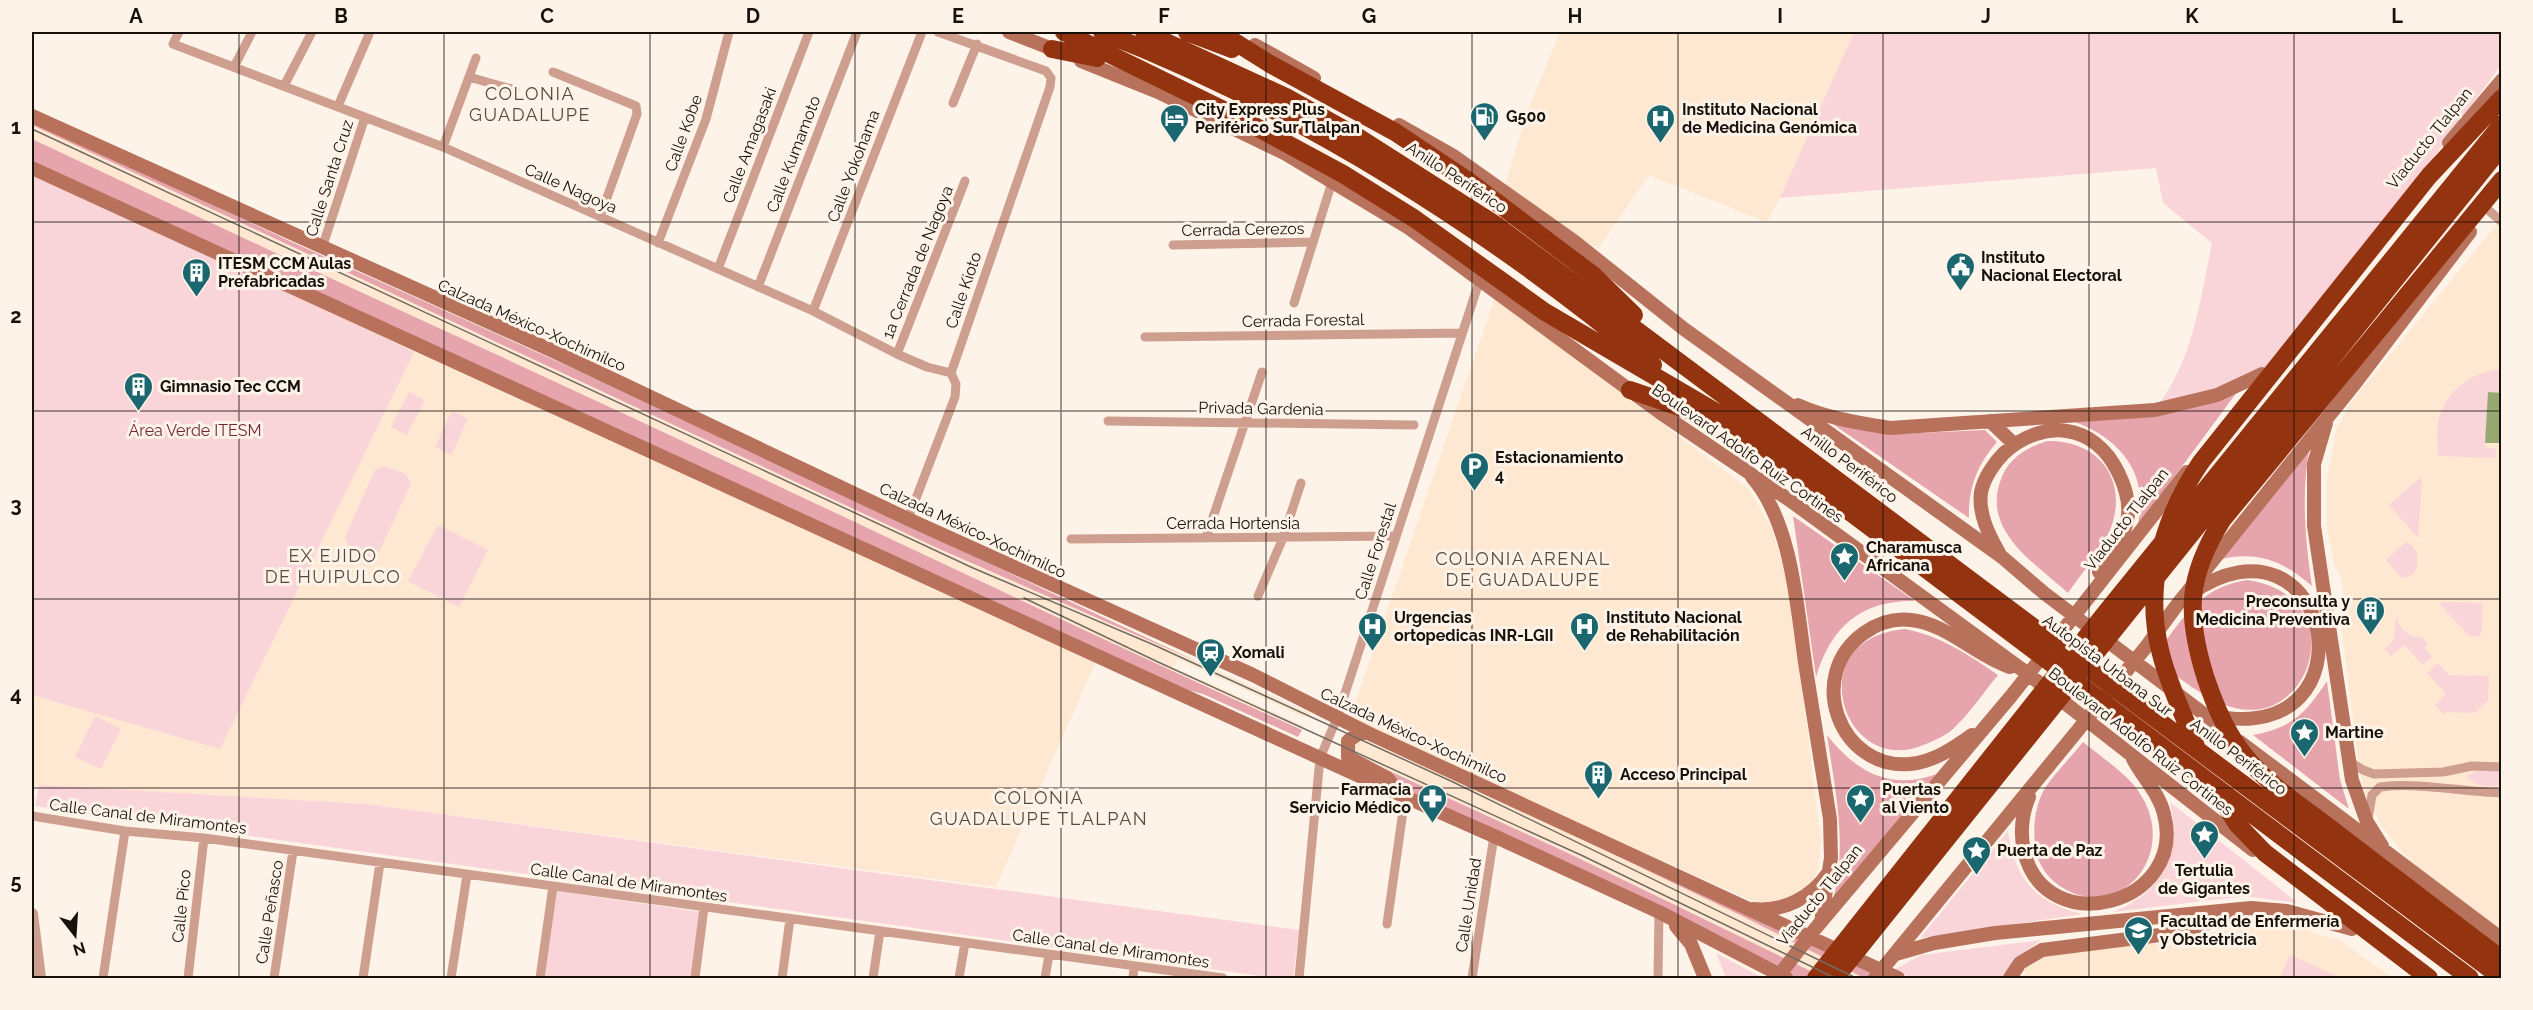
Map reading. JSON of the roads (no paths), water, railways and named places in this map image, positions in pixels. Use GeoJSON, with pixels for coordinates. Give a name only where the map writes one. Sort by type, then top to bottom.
{"type":"FeatureCollection","features":[{"type":"Feature","properties":{"kind":"highway"},"geometry":{"type":"LineString","coordinates":[[1064,32],[1272,134],[1342,174],[1415,219],[1545,312],[1724,414]]}},
{"type":"Feature","properties":{"kind":"highway","name":"Anillo Periférico"},"geometry":{"type":"LineString","coordinates":[[1102,32],[1242,93],[1348,150],[1440,207],[1553,286],[1724,414],[2457,978]]}},
{"type":"Feature","properties":{"kind":"highway","name":"Anillo Periférico"},"geometry":{"type":"LineString","coordinates":[[1144,32],[1288,98],[1358,137],[1496,225],[2502,978]]}},
{"type":"Feature","properties":{"kind":"highway"},"geometry":{"type":"LineString","coordinates":[[1187,32],[1270,64]]}},
{"type":"Feature","properties":{"kind":"highway"},"geometry":{"type":"LineString","coordinates":[[1219,32],[1270,64],[1395,132],[1532,227],[1593,274],[1724,414]]}},
{"type":"Feature","properties":{"kind":"highway"},"geometry":{"type":"LineString","coordinates":[[1052,49],[1089,55],[1129,70],[1148,73]]}},
{"type":"Feature","properties":{"kind":"highway"},"geometry":{"type":"LineString","coordinates":[[2429,978],[2275,861],[2237,824],[2223,803],[2198,751],[2165,668],[2156,626],[2154,597],[2158,559],[2169,526],[2189,480],[2247,403],[2442,161],[2502,98]]}},
{"type":"Feature","properties":{"kind":"highway"},"geometry":{"type":"LineString","coordinates":[[2442,151],[2502,107]]}},
{"type":"Feature","properties":{"kind":"highway"},"geometry":{"type":"LineString","coordinates":[[1816,978],[1861,934],[2502,124]]}},
{"type":"Feature","properties":{"kind":"highway"},"geometry":{"type":"LineString","coordinates":[[2327,392],[2400,278],[2502,130]]}},
{"type":"Feature","properties":{"kind":"highway"},"geometry":{"type":"LineString","coordinates":[[2112,619],[2502,146]]}},
{"type":"Feature","properties":{"kind":"highway"},"geometry":{"type":"LineString","coordinates":[[2339,291],[2458,194],[2502,151]]}},
{"type":"Feature","properties":{"kind":"highway"},"geometry":{"type":"LineString","coordinates":[[2501,190],[2327,392],[2223,519],[2207,547],[2196,578],[2192,598],[2193,632],[2217,713],[2235,743],[2257,770],[2281,791],[2502,959]]}},
{"type":"Feature","properties":{"kind":"highway"},"geometry":{"type":"LineString","coordinates":[[1630,390],[1724,414]]}},
{"type":"Feature","properties":{"kind":"highway","name":"Autopista Urbana Sur"},"geometry":{"type":"LineString","coordinates":[[1724,414],[2470,978]]}},
{"type":"Feature","properties":{"kind":"highway","name":"Autopista Urbana Sur"},"geometry":{"type":"LineString","coordinates":[[1724,414],[1824,476],[2491,978]]}},
{"type":"Feature","properties":{"kind":"highway"},"geometry":{"type":"LineString","coordinates":[[2274,768],[2304,829]]}},
{"type":"Feature","properties":{"kind":"highway"},"geometry":{"type":"LineString","coordinates":[[1835,978],[1861,934]]}},
{"type":"Feature","properties":{"kind":"main road","name":"Boulevard Adolfo Ruiz Cortines"},"geometry":{"type":"LineString","coordinates":[[1009,32],[1167,97],[1286,154],[1409,228],[1630,390],[1744,469],[2024,671],[2352,929],[2421,978]]}},
{"type":"Feature","properties":{"kind":"main road"},"geometry":{"type":"LineString","coordinates":[[1229,32],[1452,155],[1575,242],[1684,329],[2001,557],[2044,593],[2502,939]]}},
{"type":"Feature","properties":{"kind":"main road","name":"Viaducto Tlalpan"},"geometry":{"type":"LineString","coordinates":[[1777,978],[2012,695],[2262,374],[2502,80]]}},
{"type":"Feature","properties":{"kind":"main road","name":"Calzada México-Xochimilco"},"geometry":{"type":"LineString","coordinates":[[32,116],[551,350],[908,519],[1253,675],[1368,733],[1898,978]]}},
{"type":"Feature","properties":{"kind":"main road"},"geometry":{"type":"LineString","coordinates":[[32,168],[1659,912],[1786,978]]}},
{"type":"Feature","properties":{"kind":"main road"},"geometry":{"type":"LineString","coordinates":[[1875,978],[2064,750],[2146,647],[2501,190]]}},
{"type":"Feature","properties":{"kind":"main road"},"geometry":{"type":"LineString","coordinates":[[1774,395],[1811,411],[1890,428],[2155,410],[2217,395],[2262,374]]}},
{"type":"Feature","properties":{"kind":"main road"},"geometry":{"type":"LineString","coordinates":[[2329,414],[2314,464],[2314,525],[2352,780],[2367,822],[2386,852]]}},
{"type":"Feature","properties":{"kind":"main road"},"geometry":{"type":"LineString","coordinates":[[1990,421],[2014,444]]}},
{"type":"Feature","properties":{"kind":"main road"},"geometry":{"type":"LineString","coordinates":[[2001,557],[1988,533],[1981,509],[1981,492],[1987,477],[1998,459],[2014,444],[2029,435],[2047,430],[2076,432],[2106,452],[2128,492],[2129,507],[2120,542],[2095,579],[2087,601]]}},
{"type":"Feature","properties":{"kind":"main road"},"geometry":{"type":"LineString","coordinates":[[1744,469],[1755,482],[1777,522],[1793,581],[1831,826],[1830,870],[1818,926]]}},
{"type":"Feature","properties":{"kind":"main road"},"geometry":{"type":"LineString","coordinates":[[2177,605],[2198,589],[2222,578],[2248,572],[2265,573],[2282,579],[2297,590],[2309,606],[2317,624],[2320,644],[2318,662],[2307,687],[2295,701],[2279,711],[2261,717],[2235,718],[2205,714]]}},
{"type":"Feature","properties":{"kind":"main road"},"geometry":{"type":"LineString","coordinates":[[1990,721],[1961,743],[1930,759],[1912,764],[1886,761],[1864,750],[1840,722],[1833,698],[1835,672],[1848,648],[1861,635],[1877,625],[1903,619],[1934,626],[1993,660],[2024,671]]}},
{"type":"Feature","properties":{"kind":"main road"},"geometry":{"type":"LineString","coordinates":[[1368,733],[1359,733],[1348,741],[1348,757],[1391,781],[1403,796]]}},
{"type":"Feature","properties":{"kind":"main road"},"geometry":{"type":"LineString","coordinates":[[2039,780],[2028,800],[2022,833],[2027,862],[2035,878],[2048,891],[2066,900],[2098,903],[2118,899],[2136,890],[2151,877],[2162,860],[2167,841],[2166,823],[2161,806],[2129,752]]}},
{"type":"Feature","properties":{"kind":"main road"},"geometry":{"type":"LineString","coordinates":[[1748,909],[1769,909],[1799,900],[1816,887],[1830,870]]}},
{"type":"Feature","properties":{"kind":"main road"},"geometry":{"type":"LineString","coordinates":[[1892,958],[1934,943],[1995,933],[2241,908],[2281,910],[2352,929]]}},
{"type":"Feature","properties":{"kind":"main road"},"geometry":{"type":"LineString","coordinates":[[2010,978],[2020,963],[2042,950],[2168,934],[2209,923],[2241,908]]}},
{"type":"Feature","properties":{"kind":"main road"},"geometry":{"type":"LineString","coordinates":[[1659,912],[1684,933],[1705,978]]}},
{"type":"Feature","properties":{"kind":"street","name":"Calle Nagoya"},"geometry":{"type":"LineString","coordinates":[[179,32],[173,44],[443,147],[813,311],[897,354],[927,367],[951,373]]}},
{"type":"Feature","properties":{"kind":"street"},"geometry":{"type":"LineString","coordinates":[[234,67],[252,32]]}},
{"type":"Feature","properties":{"kind":"street"},"geometry":{"type":"LineString","coordinates":[[285,86],[312,32]]}},
{"type":"Feature","properties":{"kind":"street"},"geometry":{"type":"LineString","coordinates":[[338,106],[370,32]]}},
{"type":"Feature","properties":{"kind":"street","name":"Calle Kobe"},"geometry":{"type":"LineString","coordinates":[[658,243],[706,119],[729,32]]}},
{"type":"Feature","properties":{"kind":"street","name":"Calle Amagasaki"},"geometry":{"type":"LineString","coordinates":[[718,269],[809,32]]}},
{"type":"Feature","properties":{"kind":"street","name":"Calle Kumamoto"},"geometry":{"type":"LineString","coordinates":[[758,287],[857,32]]}},
{"type":"Feature","properties":{"kind":"street","name":"Calle Yokohama"},"geometry":{"type":"LineString","coordinates":[[813,311],[922,32]]}},
{"type":"Feature","properties":{"kind":"street"},"geometry":{"type":"LineString","coordinates":[[938,32],[977,44],[953,103]]}},
{"type":"Feature","properties":{"kind":"street","name":"Calle Kioto"},"geometry":{"type":"LineString","coordinates":[[908,519],[955,398],[956,384],[951,373],[1050,87],[1051,78],[1046,71],[977,44]]}},
{"type":"Feature","properties":{"kind":"street"},"geometry":{"type":"LineString","coordinates":[[443,147],[476,58]]}},
{"type":"Feature","properties":{"kind":"street"},"geometry":{"type":"LineString","coordinates":[[553,72],[634,104],[638,110],[600,217]]}},
{"type":"Feature","properties":{"kind":"street"},"geometry":{"type":"LineString","coordinates":[[469,76],[515,90]]}},
{"type":"Feature","properties":{"kind":"street","name":"Calle Santa Cruz"},"geometry":{"type":"LineString","coordinates":[[322,248],[365,117]]}},
{"type":"Feature","properties":{"kind":"street","name":"1a Cerrada de Nagoya"},"geometry":{"type":"LineString","coordinates":[[897,354],[965,181]]}},
{"type":"Feature","properties":{"kind":"street"},"geometry":{"type":"LineString","coordinates":[[1294,303],[1332,182]]}},
{"type":"Feature","properties":{"kind":"street"},"geometry":{"type":"LineString","coordinates":[[2487,209],[2502,222]]}},
{"type":"Feature","properties":{"kind":"street","name":"Cerrada Cerezos"},"geometry":{"type":"LineString","coordinates":[[1173,245],[1313,242]]}},
{"type":"Feature","properties":{"kind":"street","name":"Calle Forestal"},"geometry":{"type":"LineString","coordinates":[[1299,978],[1320,758],[1337,718],[1480,279]]}},
{"type":"Feature","properties":{"kind":"street","name":"Cerrada Forestal"},"geometry":{"type":"LineString","coordinates":[[1145,337],[1462,333]]}},
{"type":"Feature","properties":{"kind":"street"},"geometry":{"type":"LineString","coordinates":[[1206,538],[1262,372]]}},
{"type":"Feature","properties":{"kind":"street","name":"Privada Gardenia"},"geometry":{"type":"LineString","coordinates":[[1108,421],[1414,425]]}},
{"type":"Feature","properties":{"kind":"street"},"geometry":{"type":"LineString","coordinates":[[1258,596],[1283,538],[1301,483]]}},
{"type":"Feature","properties":{"kind":"street","name":"Cerrada Hortensia"},"geometry":{"type":"LineString","coordinates":[[1071,539],[1396,536]]}},
{"type":"Feature","properties":{"kind":"street"},"geometry":{"type":"LineString","coordinates":[[2349,761],[2374,774],[2443,772],[2472,766],[2502,767]]}},
{"type":"Feature","properties":{"kind":"street"},"geometry":{"type":"LineString","coordinates":[[2367,822],[2372,795],[2380,787],[2443,787],[2470,792],[2502,793]]}},
{"type":"Feature","properties":{"kind":"street"},"geometry":{"type":"LineString","coordinates":[[1387,924],[1403,796]]}},
{"type":"Feature","properties":{"kind":"street","name":"Calle Canal de Miramontes"},"geometry":{"type":"LineString","coordinates":[[32,816],[125,831],[204,838],[1219,978]]}},
{"type":"Feature","properties":{"kind":"street"},"geometry":{"type":"LineString","coordinates":[[103,978],[125,831]]}},
{"type":"Feature","properties":{"kind":"street","name":"Calle Unidad"},"geometry":{"type":"LineString","coordinates":[[1472,978],[1494,836]]}},
{"type":"Feature","properties":{"kind":"street","name":"Calle Pico"},"geometry":{"type":"LineString","coordinates":[[188,978],[204,838]]}},
{"type":"Feature","properties":{"kind":"street","name":"Calle Peñasco"},"geometry":{"type":"LineString","coordinates":[[274,978],[293,851]]}},
{"type":"Feature","properties":{"kind":"street"},"geometry":{"type":"LineString","coordinates":[[363,978],[380,863]]}},
{"type":"Feature","properties":{"kind":"street"},"geometry":{"type":"LineString","coordinates":[[451,978],[466,875]]}},
{"type":"Feature","properties":{"kind":"street"},"geometry":{"type":"LineString","coordinates":[[540,978],[553,886]]}},
{"type":"Feature","properties":{"kind":"street"},"geometry":{"type":"LineString","coordinates":[[694,978],[704,908]]}},
{"type":"Feature","properties":{"kind":"street"},"geometry":{"type":"LineString","coordinates":[[1658,978],[1659,912]]}},
{"type":"Feature","properties":{"kind":"street"},"geometry":{"type":"LineString","coordinates":[[32,914],[40,978]]}},
{"type":"Feature","properties":{"kind":"street"},"geometry":{"type":"LineString","coordinates":[[782,978],[790,919]]}},
{"type":"Feature","properties":{"kind":"street"},"geometry":{"type":"LineString","coordinates":[[873,978],[880,931]]}},
{"type":"Feature","properties":{"kind":"street"},"geometry":{"type":"LineString","coordinates":[[959,978],[965,943]]}},
{"type":"Feature","properties":{"kind":"street"},"geometry":{"type":"LineString","coordinates":[[1045,978],[1049,955]]}},
{"type":"Feature","properties":{"kind":"street"},"geometry":{"type":"LineString","coordinates":[[1133,978],[1134,966]]}},
{"type":"Feature","properties":{"kind":"tram line"},"geometry":{"type":"LineString","coordinates":[[32,129],[973,568],[1154,645],[1453,782],[1856,978]]}},
{"type":"Feature","properties":{"kind":"tram line"},"geometry":{"type":"LineString","coordinates":[[1024,598],[1158,662],[1583,856],[1835,978]]}},
{"type":"Feature","properties":{"kind":"place","name":"G500"},"geometry":{"type":"Point","coordinates":[1485,142]}},
{"type":"Feature","properties":{"kind":"place","name":"City Express Plus Periférico Sur Tlalpan"},"geometry":{"type":"Point","coordinates":[1174,144]}},
{"type":"Feature","properties":{"kind":"place","name":"Instituto Nacional de Medicina Genómica"},"geometry":{"type":"Point","coordinates":[1661,144]}},
{"type":"Feature","properties":{"kind":"place","name":"Instituto Nacional Electoral"},"geometry":{"type":"Point","coordinates":[1960,292]}},
{"type":"Feature","properties":{"kind":"place","name":"ITESM CCM Aulas Prefabricadas"},"geometry":{"type":"Point","coordinates":[197,298]}},
{"type":"Feature","properties":{"kind":"place","name":"Gimnasio Tec CCM"},"geometry":{"type":"Point","coordinates":[139,412]}},
{"type":"Feature","properties":{"kind":"place","name":"Estacionamiento 4"},"geometry":{"type":"Point","coordinates":[1474,492]}},
{"type":"Feature","properties":{"kind":"place","name":"Charamusca Africana"},"geometry":{"type":"Point","coordinates":[1845,582]}},
{"type":"Feature","properties":{"kind":"place","name":"Preconsulta y Medicina Preventiva"},"geometry":{"type":"Point","coordinates":[2371,636]}},
{"type":"Feature","properties":{"kind":"place","name":"Urgencias ortopedicas INR-LGII"},"geometry":{"type":"Point","coordinates":[1373,652]}},
{"type":"Feature","properties":{"kind":"place","name":"Instituto Nacional de Rehabilitación"},"geometry":{"type":"Point","coordinates":[1585,652]}},
{"type":"Feature","properties":{"kind":"place","name":"Xomali"},"geometry":{"type":"Point","coordinates":[1211,678]}},
{"type":"Feature","properties":{"kind":"place","name":"Martine"},"geometry":{"type":"Point","coordinates":[2304,758]}},
{"type":"Feature","properties":{"kind":"place","name":"Acceso Principal"},"geometry":{"type":"Point","coordinates":[1599,800]}},
{"type":"Feature","properties":{"kind":"place","name":"Farmacia Servicio Médico"},"geometry":{"type":"Point","coordinates":[1432,824]}},
{"type":"Feature","properties":{"kind":"place","name":"Puertas al Viento"},"geometry":{"type":"Point","coordinates":[1861,824]}},
{"type":"Feature","properties":{"kind":"place","name":"Tertulia de Gigantes"},"geometry":{"type":"Point","coordinates":[2204,860]}},
{"type":"Feature","properties":{"kind":"place","name":"Puerta de Paz"},"geometry":{"type":"Point","coordinates":[1976,876]}},
{"type":"Feature","properties":{"kind":"place","name":"Facultad de Enfermería y Obstetricia"},"geometry":{"type":"Point","coordinates":[2139,956]}},
{"type":"Feature","properties":{"kind":"district","name":"COLONIA GUADALUPE"},"geometry":{"type":"Point","coordinates":[530,104]}},
{"type":"Feature","properties":{"kind":"district","name":"EX EJIDO DE HUIPULCO"},"geometry":{"type":"Point","coordinates":[333,566]}},
{"type":"Feature","properties":{"kind":"district","name":"COLONIA ARENAL DE GUADALUPE"},"geometry":{"type":"Point","coordinates":[1523,569]}},
{"type":"Feature","properties":{"kind":"district","name":"COLONIA GUADALUPE TLALPAN"},"geometry":{"type":"Point","coordinates":[1039,808]}},
{"type":"Feature","properties":{"kind":"park label","name":"Área Verde ITESM"},"geometry":{"type":"Point","coordinates":[195,430]}}]}
